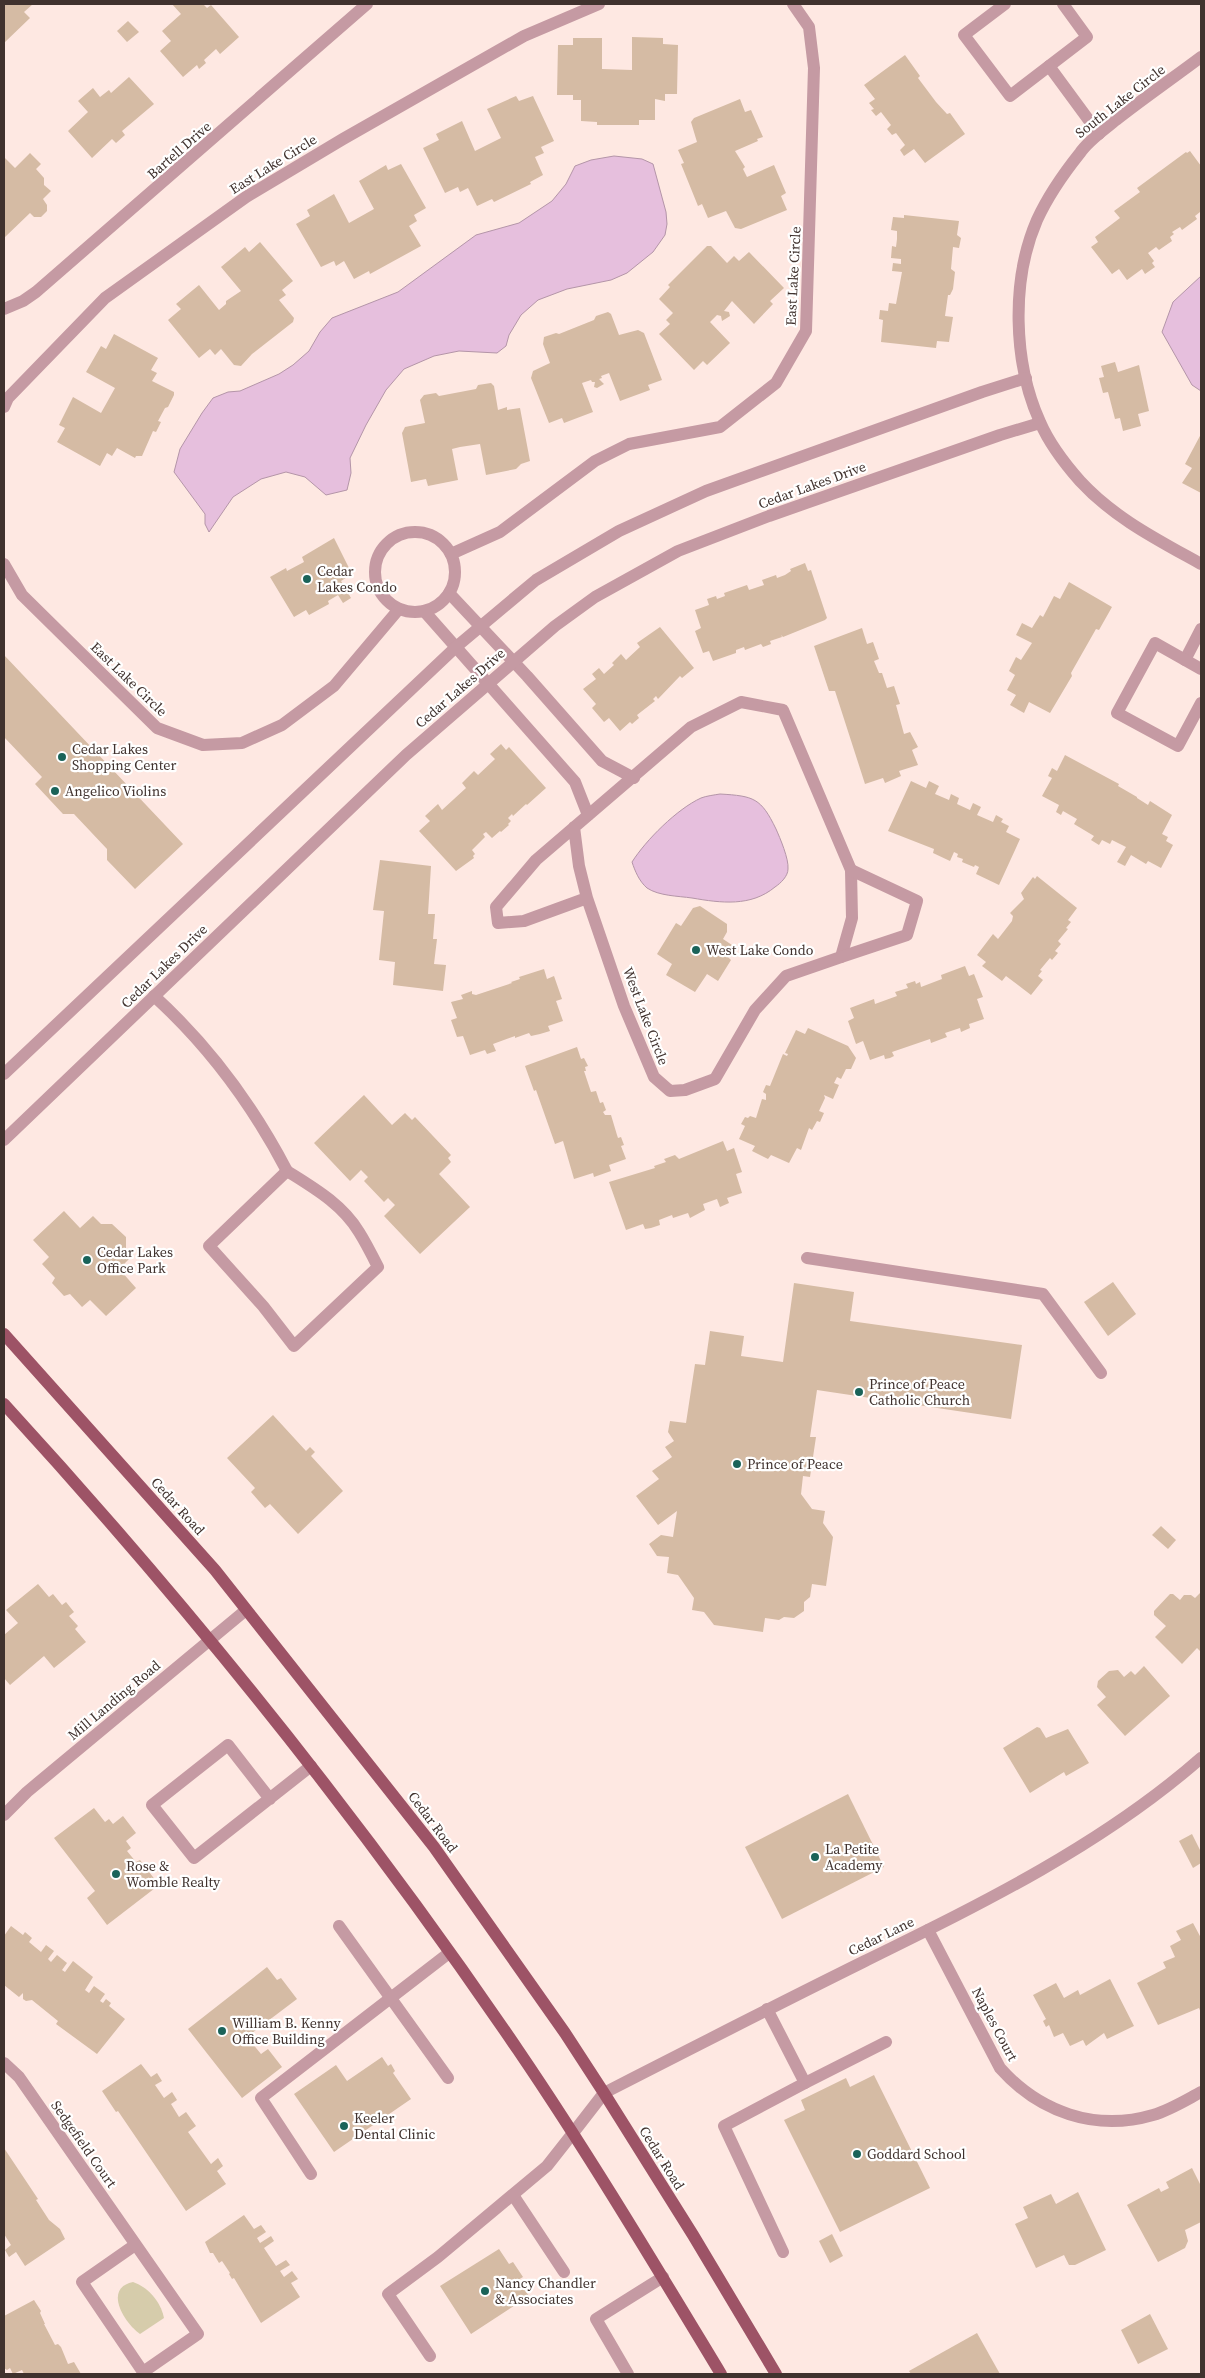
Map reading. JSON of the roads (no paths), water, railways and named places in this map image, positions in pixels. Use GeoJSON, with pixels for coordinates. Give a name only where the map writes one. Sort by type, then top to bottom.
{"type":"FeatureCollection","features":[{"type":"Feature","properties":{"kind":"main road","name":"Cedar Road"},"geometry":{"type":"LineString","coordinates":[[4,1334],[215,1570],[434,1847],[565,2033],[604,2093],[693,2235],[776,2374]]}},
{"type":"Feature","properties":{"kind":"main road"},"geometry":{"type":"LineString","coordinates":[[4,1404],[73,1479],[211,1640],[311,1766],[449,1953],[573,2133],[721,2374]]}},
{"type":"Feature","properties":{"kind":"street","name":"Bartell Drive"},"geometry":{"type":"LineString","coordinates":[[4,309],[23,301],[36,292],[367,4]]}},
{"type":"Feature","properties":{"kind":"street","name":"East Lake Circle"},"geometry":{"type":"LineString","coordinates":[[4,407],[8,398],[105,298],[246,197],[351,134],[524,36],[599,4]]}},
{"type":"Feature","properties":{"kind":"street","name":"East Lake Circle"},"geometry":{"type":"LineString","coordinates":[[451,554],[500,532],[595,460],[629,444],[720,426],[776,383],[806,331],[814,68],[809,27],[794,4]]}},
{"type":"Feature","properties":{"kind":"street"},"geometry":{"type":"LineString","coordinates":[[1005,4],[964,35],[1010,96],[1087,37],[1063,4]]}},
{"type":"Feature","properties":{"kind":"street","name":"South Lake Circle"},"geometry":{"type":"LineString","coordinates":[[1201,57],[1099,134],[1081,151],[1049,197],[1037,220],[1028,247],[1022,277],[1019,336],[1031,400],[1040,423],[1053,445],[1080,481],[1120,517],[1201,564]]}},
{"type":"Feature","properties":{"kind":"street"},"geometry":{"type":"LineString","coordinates":[[1048,66],[1099,134]]}},
{"type":"Feature","properties":{"kind":"street"},"geometry":{"type":"LineString","coordinates":[[4,1074],[456,647],[536,580],[619,531],[706,491],[1026,378]]}},
{"type":"Feature","properties":{"kind":"street","name":"Cedar Lakes Drive"},"geometry":{"type":"LineString","coordinates":[[4,1140],[406,755],[513,661],[595,597],[678,550],[796,506],[1000,435],[1040,423]]}},
{"type":"Feature","properties":{"kind":"street"},"geometry":{"type":"LineString","coordinates":[[418,532],[431,535],[443,543],[451,554],[455,567],[454,581],[449,593],[439,604],[424,611],[412,612],[399,608],[387,601],[379,589],[375,576],[376,562],[382,549],[404,533],[418,532]]}},
{"type":"Feature","properties":{"kind":"street","name":"East Lake Circle"},"geometry":{"type":"LineString","coordinates":[[4,564],[22,595],[157,728],[203,745],[242,743],[282,726],[334,686],[399,608]]}},
{"type":"Feature","properties":{"kind":"street"},"geometry":{"type":"LineString","coordinates":[[449,593],[602,760],[634,778]]}},
{"type":"Feature","properties":{"kind":"street"},"geometry":{"type":"LineString","coordinates":[[424,611],[576,782],[588,815]]}},
{"type":"Feature","properties":{"kind":"street"},"geometry":{"type":"LineString","coordinates":[[1185,660],[1201,628]]}},
{"type":"Feature","properties":{"kind":"street"},"geometry":{"type":"LineString","coordinates":[[1201,669],[1155,643],[1117,713],[1178,746],[1201,703]]}},
{"type":"Feature","properties":{"kind":"street"},"geometry":{"type":"LineString","coordinates":[[587,898],[524,921],[498,923],[496,907],[536,860],[634,778],[691,727],[741,702],[783,710],[851,870],[852,918],[841,957]]}},
{"type":"Feature","properties":{"kind":"street","name":"West Lake Circle"},"geometry":{"type":"LineString","coordinates":[[574,827],[579,866],[587,898],[624,1006],[654,1077],[670,1090],[685,1090],[714,1078],[755,1010],[786,976],[907,935],[916,902],[851,870]]}},
{"type":"Feature","properties":{"kind":"street"},"geometry":{"type":"LineString","coordinates":[[154,996],[200,1042],[242,1096],[270,1139],[287,1171],[324,1194],[341,1209],[359,1231],[378,1267],[294,1346],[263,1306],[209,1246],[287,1171]]}},
{"type":"Feature","properties":{"kind":"street"},"geometry":{"type":"LineString","coordinates":[[807,1258],[1043,1294],[1102,1373]]}},
{"type":"Feature","properties":{"kind":"street","name":"Mill Landing Road"},"geometry":{"type":"LineString","coordinates":[[4,1815],[27,1792],[246,1610]]}},
{"type":"Feature","properties":{"kind":"street"},"geometry":{"type":"LineString","coordinates":[[270,1799],[228,1745],[152,1805],[194,1858],[270,1799],[311,1766]]}},
{"type":"Feature","properties":{"kind":"street","name":"Cedar Lane"},"geometry":{"type":"LineString","coordinates":[[430,2356],[388,2294],[438,2257],[547,2166],[604,2093],[767,2009],[928,1930],[1042,1870],[1098,1835],[1168,1786],[1201,1758]]}},
{"type":"Feature","properties":{"kind":"street"},"geometry":{"type":"LineString","coordinates":[[340,1926],[448,2078]]}},
{"type":"Feature","properties":{"kind":"street","name":"Naples Court"},"geometry":{"type":"LineString","coordinates":[[928,1930],[1000,2068],[1016,2087],[1036,2101],[1070,2115],[1117,2121],[1152,2115],[1201,2092]]}},
{"type":"Feature","properties":{"kind":"street"},"geometry":{"type":"LineString","coordinates":[[311,2174],[261,2098],[449,1953]]}},
{"type":"Feature","properties":{"kind":"street"},"geometry":{"type":"LineString","coordinates":[[767,2009],[805,2083]]}},
{"type":"Feature","properties":{"kind":"street"},"geometry":{"type":"LineString","coordinates":[[783,2252],[724,2126],[886,2042]]}},
{"type":"Feature","properties":{"kind":"street","name":"Sedgefield Court"},"geometry":{"type":"LineString","coordinates":[[4,2063],[19,2077],[198,2334],[143,2372],[82,2282],[135,2245]]}},
{"type":"Feature","properties":{"kind":"street"},"geometry":{"type":"LineString","coordinates":[[512,2195],[564,2272]]}},
{"type":"Feature","properties":{"kind":"street"},"geometry":{"type":"LineString","coordinates":[[628,2374],[596,2319],[663,2277]]}},
{"type":"Feature","properties":{"kind":"place","name":"Cedar Lakes Condo"},"geometry":{"type":"Point","coordinates":[307,579]}},
{"type":"Feature","properties":{"kind":"place","name":"Cedar Lakes Shopping Center"},"geometry":{"type":"Point","coordinates":[62,757]}},
{"type":"Feature","properties":{"kind":"place","name":"Angelico Violins"},"geometry":{"type":"Point","coordinates":[55,791]}},
{"type":"Feature","properties":{"kind":"place","name":"West Lake Condo"},"geometry":{"type":"Point","coordinates":[696,950]}},
{"type":"Feature","properties":{"kind":"place","name":"Cedar Lakes Office Park"},"geometry":{"type":"Point","coordinates":[87,1260]}},
{"type":"Feature","properties":{"kind":"place","name":"Prince of Peace Catholic Church"},"geometry":{"type":"Point","coordinates":[859,1392]}},
{"type":"Feature","properties":{"kind":"place","name":"Prince of Peace"},"geometry":{"type":"Point","coordinates":[737,1464]}},
{"type":"Feature","properties":{"kind":"place","name":"La Petite Academy"},"geometry":{"type":"Point","coordinates":[815,1857]}},
{"type":"Feature","properties":{"kind":"place","name":"Rose & Womble Realty"},"geometry":{"type":"Point","coordinates":[116,1874]}},
{"type":"Feature","properties":{"kind":"place","name":"William B. Kenny Office Building"},"geometry":{"type":"Point","coordinates":[222,2031]}},
{"type":"Feature","properties":{"kind":"place","name":"Keeler Dental Clinic"},"geometry":{"type":"Point","coordinates":[344,2126]}},
{"type":"Feature","properties":{"kind":"place","name":"Goddard School"},"geometry":{"type":"Point","coordinates":[857,2154]}},
{"type":"Feature","properties":{"kind":"place","name":"Nancy Chandler & Associates"},"geometry":{"type":"Point","coordinates":[485,2291]}}]}
